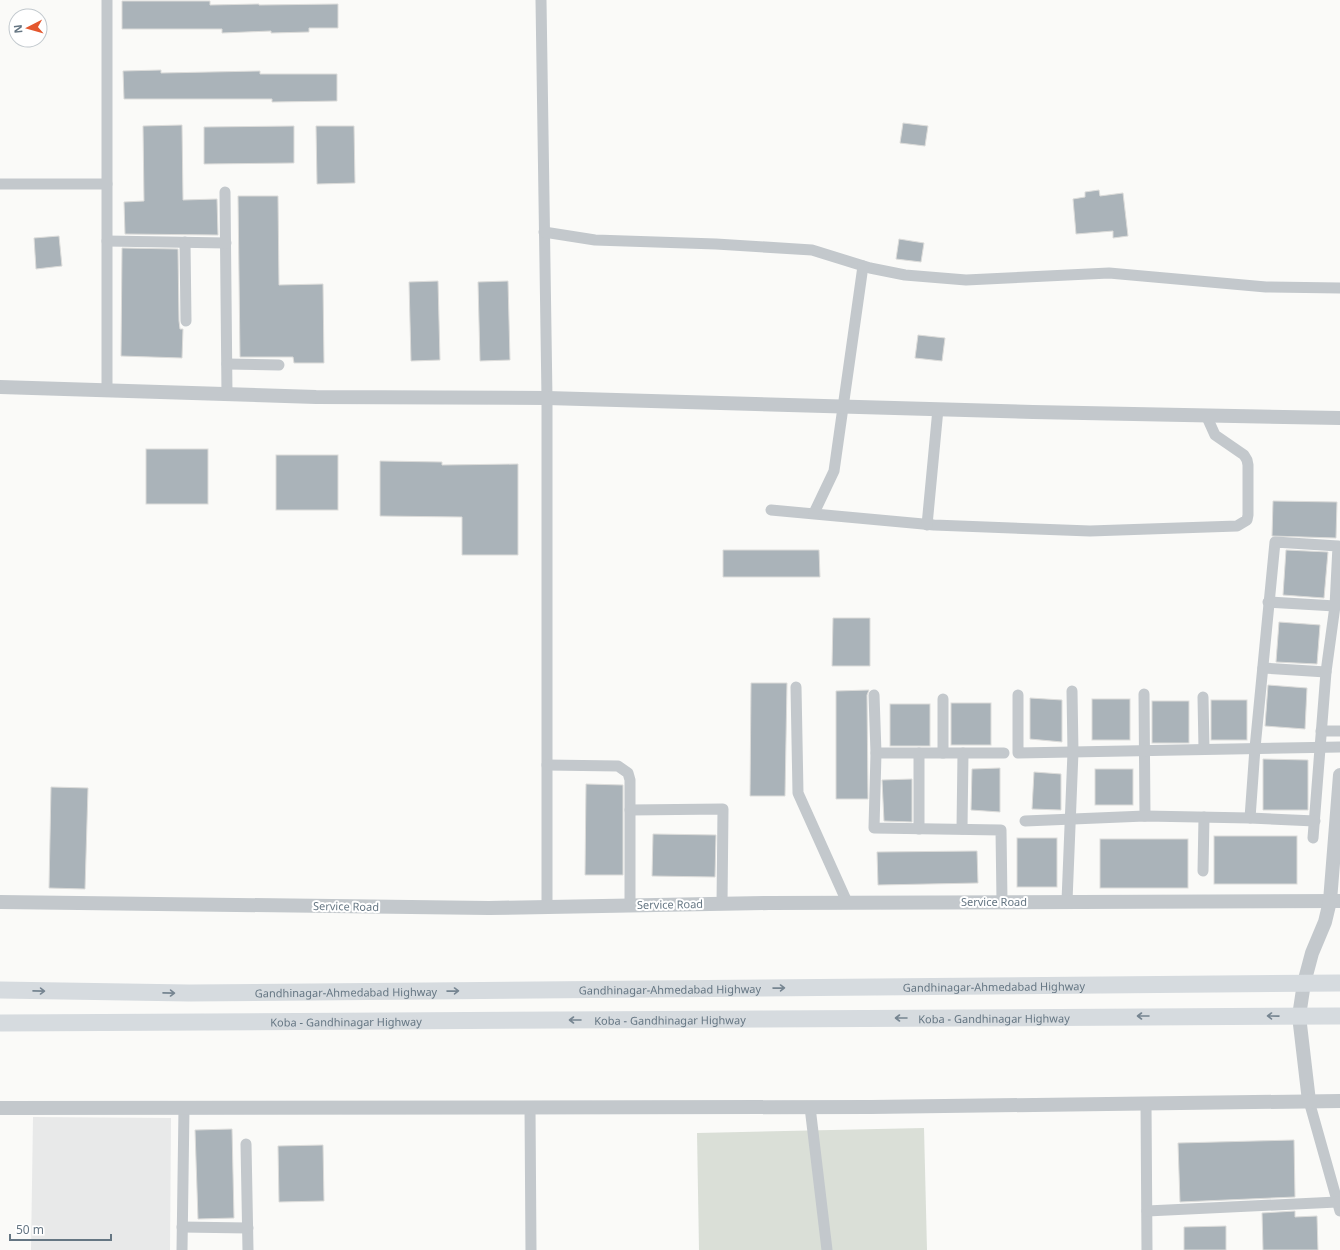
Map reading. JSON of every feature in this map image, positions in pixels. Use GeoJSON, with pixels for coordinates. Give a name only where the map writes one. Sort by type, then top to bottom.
{"type":"FeatureCollection","features":[{"type":"Feature","properties":{"kind":"main road","name":"Gandhinagar-Ahmedabad Highway"},"geometry":{"type":"LineString","coordinates":[[0,990],[189,993],[1340,983]]}},
{"type":"Feature","properties":{"kind":"main road","name":"Koba - Gandhinagar Highway"},"geometry":{"type":"LineString","coordinates":[[0,1023],[1340,1016]]}},
{"type":"Feature","properties":{"kind":"street"},"geometry":{"type":"LineString","coordinates":[[107,0],[107,390]]}},
{"type":"Feature","properties":{"kind":"street"},"geometry":{"type":"LineString","coordinates":[[541,0],[547,398],[547,906]]}},
{"type":"Feature","properties":{"kind":"street"},"geometry":{"type":"LineString","coordinates":[[0,184],[107,184]]}},
{"type":"Feature","properties":{"kind":"street"},"geometry":{"type":"LineString","coordinates":[[225,192],[227,394]]}},
{"type":"Feature","properties":{"kind":"street"},"geometry":{"type":"LineString","coordinates":[[544,232],[595,240],[716,244],[812,250],[863,266],[905,275],[966,280],[1109,273],[1266,287],[1340,288]]}},
{"type":"Feature","properties":{"kind":"street"},"geometry":{"type":"LineString","coordinates":[[107,242],[226,243]]}},
{"type":"Feature","properties":{"kind":"street"},"geometry":{"type":"LineString","coordinates":[[185,242],[186,321]]}},
{"type":"Feature","properties":{"kind":"street"},"geometry":{"type":"LineString","coordinates":[[814,513],[834,471],[863,266]]}},
{"type":"Feature","properties":{"kind":"street"},"geometry":{"type":"LineString","coordinates":[[227,364],[279,365]]}},
{"type":"Feature","properties":{"kind":"street"},"geometry":{"type":"LineString","coordinates":[[0,386],[316,397],[547,398],[842,407],[1340,418]]}},
{"type":"Feature","properties":{"kind":"street"},"geometry":{"type":"LineString","coordinates":[[927,525],[938,409]]}},
{"type":"Feature","properties":{"kind":"street"},"geometry":{"type":"LineString","coordinates":[[772,510],[927,525],[1090,531],[1237,526],[1247,520],[1248,515],[1248,465],[1244,455],[1215,435],[1206,415]]}},
{"type":"Feature","properties":{"kind":"street"},"geometry":{"type":"LineString","coordinates":[[1250,818],[1268,602],[1275,542],[1338,546],[1335,606],[1326,672],[1313,838]]}},
{"type":"Feature","properties":{"kind":"street"},"geometry":{"type":"LineString","coordinates":[[1268,602],[1335,606]]}},
{"type":"Feature","properties":{"kind":"street"},"geometry":{"type":"LineString","coordinates":[[1263,668],[1326,672]]}},
{"type":"Feature","properties":{"kind":"street"},"geometry":{"type":"LineString","coordinates":[[796,687],[798,794],[847,902]]}},
{"type":"Feature","properties":{"kind":"street"},"geometry":{"type":"LineString","coordinates":[[1067,901],[1073,752],[1072,691]]}},
{"type":"Feature","properties":{"kind":"street"},"geometry":{"type":"LineString","coordinates":[[1144,694],[1145,816]]}},
{"type":"Feature","properties":{"kind":"street"},"geometry":{"type":"LineString","coordinates":[[874,695],[876,753],[874,828],[1001,830],[1002,901]]}},
{"type":"Feature","properties":{"kind":"street"},"geometry":{"type":"LineString","coordinates":[[1018,695],[1018,753],[1340,747]]}},
{"type":"Feature","properties":{"kind":"street"},"geometry":{"type":"LineString","coordinates":[[1204,697],[1204,749]]}},
{"type":"Feature","properties":{"kind":"street"},"geometry":{"type":"LineString","coordinates":[[943,699],[943,753]]}},
{"type":"Feature","properties":{"kind":"street"},"geometry":{"type":"LineString","coordinates":[[1321,732],[1340,731]]}},
{"type":"Feature","properties":{"kind":"street"},"geometry":{"type":"LineString","coordinates":[[876,753],[1004,753]]}},
{"type":"Feature","properties":{"kind":"street"},"geometry":{"type":"LineString","coordinates":[[919,753],[919,829]]}},
{"type":"Feature","properties":{"kind":"street"},"geometry":{"type":"LineString","coordinates":[[962,829],[964,753]]}},
{"type":"Feature","properties":{"kind":"street"},"geometry":{"type":"LineString","coordinates":[[547,765],[618,766],[628,773],[630,780],[630,905]]}},
{"type":"Feature","properties":{"kind":"street"},"geometry":{"type":"LineString","coordinates":[[1147,1211],[1339,1207],[1309,1101],[1299,1016],[1304,983],[1312,953],[1335,901],[1340,775]]}},
{"type":"Feature","properties":{"kind":"street"},"geometry":{"type":"LineString","coordinates":[[630,810],[723,809],[722,904]]}},
{"type":"Feature","properties":{"kind":"street"},"geometry":{"type":"LineString","coordinates":[[1025,821],[1145,816],[1315,821]]}},
{"type":"Feature","properties":{"kind":"street"},"geometry":{"type":"LineString","coordinates":[[1203,871],[1204,817]]}},
{"type":"Feature","properties":{"kind":"street","name":"Service Road"},"geometry":{"type":"LineString","coordinates":[[0,902],[473,907],[847,902],[1335,901]]}},
{"type":"Feature","properties":{"kind":"street"},"geometry":{"type":"LineString","coordinates":[[0,1108],[810,1107],[1340,1101]]}},
{"type":"Feature","properties":{"kind":"street"},"geometry":{"type":"LineString","coordinates":[[1146,1103],[1147,1250]]}},
{"type":"Feature","properties":{"kind":"street"},"geometry":{"type":"LineString","coordinates":[[530,1107],[530,1250]]}},
{"type":"Feature","properties":{"kind":"street"},"geometry":{"type":"LineString","coordinates":[[810,1107],[827,1250]]}},
{"type":"Feature","properties":{"kind":"street"},"geometry":{"type":"LineString","coordinates":[[182,1250],[184,1108]]}},
{"type":"Feature","properties":{"kind":"street"},"geometry":{"type":"LineString","coordinates":[[246,1144],[248,1250]]}},
{"type":"Feature","properties":{"kind":"street"},"geometry":{"type":"LineString","coordinates":[[182,1227],[248,1228]]}},
{"type":"Feature","properties":{"kind":"shaded area"},"geometry":{"type":"Polygon","coordinates":[[[33,1117],[171,1118],[170,1250],[31,1250],[33,1117]]]}},
{"type":"Feature","properties":{"kind":"shaded area"},"geometry":{"type":"Polygon","coordinates":[[[924,1128],[927,1250],[699,1250],[697,1133],[924,1128]]]}},
{"type":"Feature","properties":{"kind":"building"},"geometry":{"type":"Polygon","coordinates":[[[122,1],[210,1],[210,5],[338,4],[338,28],[309,28],[309,32],[271,33],[271,31],[222,33],[222,29],[122,29],[122,1]]]}},
{"type":"Feature","properties":{"kind":"building"},"geometry":{"type":"Polygon","coordinates":[[[161,70],[161,73],[260,71],[260,74],[337,74],[337,101],[272,102],[272,99],[124,99],[123,71],[161,70]]]}},
{"type":"Feature","properties":{"kind":"building"},"geometry":{"type":"Polygon","coordinates":[[[903,123],[928,126],[925,146],[900,143],[903,123]]]}},
{"type":"Feature","properties":{"kind":"building"},"geometry":{"type":"Polygon","coordinates":[[[182,125],[183,200],[217,199],[218,235],[125,234],[124,202],[144,201],[143,126],[182,125]]]}},
{"type":"Feature","properties":{"kind":"building"},"geometry":{"type":"Polygon","coordinates":[[[294,126],[294,163],[204,164],[204,127],[294,126]]]}},
{"type":"Feature","properties":{"kind":"building"},"geometry":{"type":"Polygon","coordinates":[[[316,126],[354,126],[355,183],[317,184],[316,126]]]}},
{"type":"Feature","properties":{"kind":"building"},"geometry":{"type":"Polygon","coordinates":[[[1099,190],[1100,196],[1123,193],[1128,236],[1113,238],[1113,231],[1076,234],[1073,199],[1085,197],[1085,192],[1099,190]]]}},
{"type":"Feature","properties":{"kind":"building"},"geometry":{"type":"Polygon","coordinates":[[[238,196],[278,196],[279,285],[323,284],[324,363],[294,363],[293,357],[240,357],[238,196]]]}},
{"type":"Feature","properties":{"kind":"building"},"geometry":{"type":"Polygon","coordinates":[[[59,236],[62,266],[36,269],[34,238],[59,236]]]}},
{"type":"Feature","properties":{"kind":"building"},"geometry":{"type":"Polygon","coordinates":[[[899,239],[924,243],[921,262],[896,259],[899,239]]]}},
{"type":"Feature","properties":{"kind":"building"},"geometry":{"type":"Polygon","coordinates":[[[122,248],[178,249],[179,321],[180,329],[183,329],[182,358],[121,356],[122,248]]]}},
{"type":"Feature","properties":{"kind":"building"},"geometry":{"type":"Polygon","coordinates":[[[438,281],[440,360],[411,361],[409,282],[438,281]]]}},
{"type":"Feature","properties":{"kind":"building"},"geometry":{"type":"Polygon","coordinates":[[[508,281],[510,360],[480,361],[478,282],[508,281]]]}},
{"type":"Feature","properties":{"kind":"building"},"geometry":{"type":"Polygon","coordinates":[[[918,335],[945,338],[942,361],[915,358],[918,335]]]}},
{"type":"Feature","properties":{"kind":"building"},"geometry":{"type":"Polygon","coordinates":[[[146,449],[208,449],[208,504],[146,504],[146,449]]]}},
{"type":"Feature","properties":{"kind":"building"},"geometry":{"type":"Polygon","coordinates":[[[276,455],[338,455],[338,510],[276,510],[276,455]]]}},
{"type":"Feature","properties":{"kind":"building"},"geometry":{"type":"Polygon","coordinates":[[[380,461],[442,462],[442,465],[518,464],[518,555],[462,555],[462,517],[380,516],[380,461]]]}},
{"type":"Feature","properties":{"kind":"building"},"geometry":{"type":"Polygon","coordinates":[[[1273,501],[1337,502],[1336,538],[1272,536],[1273,501]]]}},
{"type":"Feature","properties":{"kind":"building"},"geometry":{"type":"Polygon","coordinates":[[[723,550],[819,550],[820,577],[723,577],[723,550]]]}},
{"type":"Feature","properties":{"kind":"building"},"geometry":{"type":"Polygon","coordinates":[[[1286,550],[1328,552],[1324,598],[1283,595],[1286,550]]]}},
{"type":"Feature","properties":{"kind":"building"},"geometry":{"type":"Polygon","coordinates":[[[833,618],[870,618],[870,666],[832,666],[833,618]]]}},
{"type":"Feature","properties":{"kind":"building"},"geometry":{"type":"Polygon","coordinates":[[[1279,622],[1320,625],[1317,664],[1276,662],[1279,622]]]}},
{"type":"Feature","properties":{"kind":"building"},"geometry":{"type":"Polygon","coordinates":[[[751,683],[787,683],[785,796],[750,796],[751,683]]]}},
{"type":"Feature","properties":{"kind":"building"},"geometry":{"type":"Polygon","coordinates":[[[1268,685],[1307,688],[1305,729],[1265,726],[1268,685]]]}},
{"type":"Feature","properties":{"kind":"building"},"geometry":{"type":"Polygon","coordinates":[[[869,690],[867,695],[868,799],[836,799],[836,691],[869,690]]]}},
{"type":"Feature","properties":{"kind":"building"},"geometry":{"type":"Polygon","coordinates":[[[1030,698],[1062,700],[1062,742],[1030,739],[1030,698]]]}},
{"type":"Feature","properties":{"kind":"building"},"geometry":{"type":"Polygon","coordinates":[[[1092,699],[1130,699],[1130,740],[1092,740],[1092,699]]]}},
{"type":"Feature","properties":{"kind":"building"},"geometry":{"type":"Polygon","coordinates":[[[1211,700],[1247,700],[1247,740],[1211,740],[1211,700]]]}},
{"type":"Feature","properties":{"kind":"building"},"geometry":{"type":"Polygon","coordinates":[[[1152,701],[1189,701],[1189,743],[1152,743],[1152,701]]]}},
{"type":"Feature","properties":{"kind":"building"},"geometry":{"type":"Polygon","coordinates":[[[951,703],[991,703],[991,745],[951,745],[951,703]]]}},
{"type":"Feature","properties":{"kind":"building"},"geometry":{"type":"Polygon","coordinates":[[[890,704],[930,704],[930,746],[890,746],[890,704]]]}},
{"type":"Feature","properties":{"kind":"building"},"geometry":{"type":"Polygon","coordinates":[[[1263,759],[1308,760],[1308,810],[1263,810],[1263,759]]]}},
{"type":"Feature","properties":{"kind":"building"},"geometry":{"type":"Polygon","coordinates":[[[1000,768],[1000,812],[971,810],[972,769],[1000,768]]]}},
{"type":"Feature","properties":{"kind":"building"},"geometry":{"type":"Polygon","coordinates":[[[1095,769],[1133,769],[1133,805],[1095,805],[1095,769]]]}},
{"type":"Feature","properties":{"kind":"building"},"geometry":{"type":"Polygon","coordinates":[[[1034,772],[1061,774],[1061,810],[1032,809],[1034,772]]]}},
{"type":"Feature","properties":{"kind":"building"},"geometry":{"type":"Polygon","coordinates":[[[912,779],[912,822],[884,821],[882,780],[912,779]]]}},
{"type":"Feature","properties":{"kind":"building"},"geometry":{"type":"Polygon","coordinates":[[[586,784],[623,785],[623,875],[585,875],[586,784]]]}},
{"type":"Feature","properties":{"kind":"building"},"geometry":{"type":"Polygon","coordinates":[[[51,787],[88,788],[85,889],[49,888],[51,787]]]}},
{"type":"Feature","properties":{"kind":"building"},"geometry":{"type":"Polygon","coordinates":[[[653,834],[716,835],[715,877],[652,876],[653,834]]]}},
{"type":"Feature","properties":{"kind":"building"},"geometry":{"type":"Polygon","coordinates":[[[1214,836],[1297,836],[1297,884],[1214,884],[1214,836]]]}},
{"type":"Feature","properties":{"kind":"building"},"geometry":{"type":"Polygon","coordinates":[[[1017,838],[1057,838],[1057,887],[1017,887],[1017,838]]]}},
{"type":"Feature","properties":{"kind":"building"},"geometry":{"type":"Polygon","coordinates":[[[1100,839],[1188,839],[1188,888],[1100,888],[1100,839]]]}},
{"type":"Feature","properties":{"kind":"building"},"geometry":{"type":"Polygon","coordinates":[[[977,851],[978,883],[878,885],[877,852],[977,851]]]}},
{"type":"Feature","properties":{"kind":"building"},"geometry":{"type":"Polygon","coordinates":[[[232,1129],[234,1218],[198,1219],[195,1130],[232,1129]]]}},
{"type":"Feature","properties":{"kind":"building"},"geometry":{"type":"Polygon","coordinates":[[[1294,1140],[1295,1197],[1180,1202],[1178,1143],[1294,1140]]]}},
{"type":"Feature","properties":{"kind":"building"},"geometry":{"type":"Polygon","coordinates":[[[323,1145],[324,1201],[279,1202],[278,1146],[323,1145]]]}},
{"type":"Feature","properties":{"kind":"building"},"geometry":{"type":"Polygon","coordinates":[[[1295,1211],[1295,1217],[1317,1216],[1318,1250],[1263,1250],[1262,1213],[1295,1211]]]}},
{"type":"Feature","properties":{"kind":"building"},"geometry":{"type":"Polygon","coordinates":[[[1226,1226],[1226,1250],[1184,1250],[1184,1227],[1226,1226]]]}}]}
